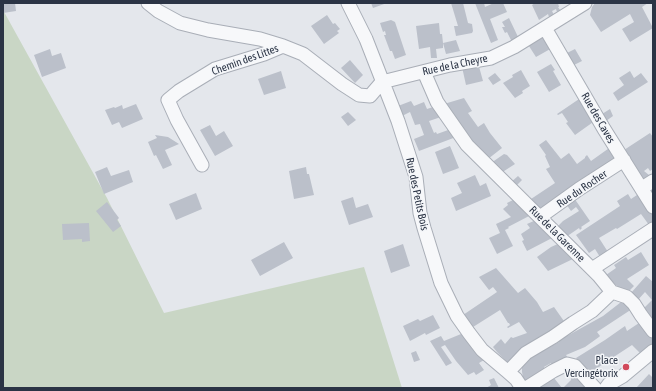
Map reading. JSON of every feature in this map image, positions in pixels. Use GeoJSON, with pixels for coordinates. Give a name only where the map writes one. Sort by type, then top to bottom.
{"type":"FeatureCollection","features":[{"type":"Feature","properties":{"kind":"street"},"geometry":{"type":"LineString","coordinates":[[148,3],[158,11],[180,24],[260,39],[283,46]]}},
{"type":"Feature","properties":{"kind":"street","name":"Rue des Petits Bois"},"geometry":{"type":"LineString","coordinates":[[348,3],[366,40],[398,121],[416,177],[420,212],[441,283],[457,316],[482,350],[516,379],[522,388]]}},
{"type":"Feature","properties":{"kind":"street","name":"Rue de la Cheyre"},"geometry":{"type":"LineString","coordinates":[[382,82],[491,58],[514,47],[585,3]]}},
{"type":"Feature","properties":{"kind":"street","name":"Rue des Caves"},"geometry":{"type":"LineString","coordinates":[[545,28],[604,129],[653,207]]}},
{"type":"Feature","properties":{"kind":"street","name":"Chemin des Littes"},"geometry":{"type":"LineString","coordinates":[[202,165],[177,120],[168,100],[179,91],[215,69],[264,54],[283,46],[303,54],[359,95],[370,96],[382,82]]}},
{"type":"Feature","properties":{"kind":"street","name":"Rue de la Garenne"},"geometry":{"type":"LineString","coordinates":[[424,72],[436,102],[467,144],[592,269],[612,292]]}},
{"type":"Feature","properties":{"kind":"street","name":"Rue du Rocher"},"geometry":{"type":"LineString","coordinates":[[540,218],[579,189],[624,160]]}},
{"type":"Feature","properties":{"kind":"street"},"geometry":{"type":"LineString","coordinates":[[642,188],[653,181]]}},
{"type":"Feature","properties":{"kind":"street"},"geometry":{"type":"LineString","coordinates":[[592,269],[653,229]]}},
{"type":"Feature","properties":{"kind":"street"},"geometry":{"type":"LineString","coordinates":[[508,372],[526,353],[592,311],[612,292],[627,297],[634,304],[653,331]]}},
{"type":"Feature","properties":{"kind":"street"},"geometry":{"type":"LineString","coordinates":[[606,388],[609,384],[623,376],[653,351]]}},
{"type":"Feature","properties":{"kind":"street"},"geometry":{"type":"LineString","coordinates":[[526,388],[567,364],[575,366],[596,388]]}},
{"type":"Feature","properties":{"kind":"green space"},"geometry":{"type":"Polygon","coordinates":[[[3,10],[107,198],[164,313],[364,267],[402,388],[3,388],[3,10]]]}},
{"type":"Feature","properties":{"kind":"building"},"geometry":{"type":"Polygon","coordinates":[[[3,3],[15,3],[16,11],[3,13],[3,3]]]}},
{"type":"Feature","properties":{"kind":"building"},"geometry":{"type":"Polygon","coordinates":[[[371,3],[387,3],[373,8],[371,3]]]}},
{"type":"Feature","properties":{"kind":"building"},"geometry":{"type":"Polygon","coordinates":[[[451,3],[463,3],[468,23],[472,24],[472,33],[456,36],[454,26],[458,26],[451,3]]]}},
{"type":"Feature","properties":{"kind":"building"},"geometry":{"type":"Polygon","coordinates":[[[475,3],[484,3],[485,7],[494,3],[503,3],[507,12],[490,19],[498,40],[491,43],[475,3]]]}},
{"type":"Feature","properties":{"kind":"building"},"geometry":{"type":"Polygon","coordinates":[[[535,3],[558,3],[560,10],[557,12],[556,9],[552,11],[554,15],[553,17],[552,15],[549,17],[548,14],[539,20],[532,5],[535,3]]]}},
{"type":"Feature","properties":{"kind":"building"},"geometry":{"type":"Polygon","coordinates":[[[595,3],[648,3],[642,7],[653,28],[630,42],[622,29],[634,22],[630,14],[601,32],[590,15],[592,7],[595,3]]]}},
{"type":"Feature","properties":{"kind":"building"},"geometry":{"type":"Polygon","coordinates":[[[327,15],[333,24],[335,23],[340,29],[337,31],[339,33],[324,44],[311,26],[327,15]]]}},
{"type":"Feature","properties":{"kind":"building"},"geometry":{"type":"Polygon","coordinates":[[[509,18],[519,39],[512,42],[507,32],[505,33],[502,27],[505,27],[502,22],[509,18]]]}},
{"type":"Feature","properties":{"kind":"building"},"geometry":{"type":"Polygon","coordinates":[[[391,20],[395,22],[406,55],[395,59],[392,51],[390,51],[384,35],[386,35],[385,31],[383,32],[380,23],[391,20]]]}},
{"type":"Feature","properties":{"kind":"building"},"geometry":{"type":"Polygon","coordinates":[[[439,23],[440,34],[442,34],[443,48],[436,49],[437,58],[431,58],[430,47],[419,49],[416,26],[439,23]]]}},
{"type":"Feature","properties":{"kind":"building"},"geometry":{"type":"Polygon","coordinates":[[[543,33],[552,48],[536,57],[527,43],[543,33]]]}},
{"type":"Feature","properties":{"kind":"building"},"geometry":{"type":"Polygon","coordinates":[[[456,40],[460,51],[446,54],[443,43],[456,40]]]}},
{"type":"Feature","properties":{"kind":"building"},"geometry":{"type":"Polygon","coordinates":[[[50,49],[52,56],[61,53],[66,68],[42,77],[34,55],[50,49]]]}},
{"type":"Feature","properties":{"kind":"building"},"geometry":{"type":"Polygon","coordinates":[[[575,49],[582,61],[574,65],[567,53],[575,49]]]}},
{"type":"Feature","properties":{"kind":"building"},"geometry":{"type":"Polygon","coordinates":[[[350,60],[363,75],[355,83],[341,68],[350,60]]]}},
{"type":"Feature","properties":{"kind":"building"},"geometry":{"type":"Polygon","coordinates":[[[478,63],[483,81],[466,85],[462,67],[478,63]]]}},
{"type":"Feature","properties":{"kind":"building"},"geometry":{"type":"Polygon","coordinates":[[[551,64],[555,70],[553,71],[561,85],[549,92],[537,72],[551,64]]]}},
{"type":"Feature","properties":{"kind":"building"},"geometry":{"type":"Polygon","coordinates":[[[521,70],[530,86],[515,98],[503,83],[513,77],[512,75],[521,70]]]}},
{"type":"Feature","properties":{"kind":"building"},"geometry":{"type":"Polygon","coordinates":[[[281,71],[286,88],[264,95],[258,79],[281,71]]]}},
{"type":"Feature","properties":{"kind":"building"},"geometry":{"type":"Polygon","coordinates":[[[630,71],[634,78],[641,73],[648,82],[618,101],[613,93],[624,85],[619,78],[630,71]]]}},
{"type":"Feature","properties":{"kind":"building"},"geometry":{"type":"Polygon","coordinates":[[[495,73],[501,80],[493,85],[488,78],[495,73]]]}},
{"type":"Feature","properties":{"kind":"building"},"geometry":{"type":"Polygon","coordinates":[[[582,97],[588,108],[585,110],[588,115],[592,113],[596,120],[575,135],[566,123],[568,122],[562,113],[557,114],[582,97]]]}},
{"type":"Feature","properties":{"kind":"building"},"geometry":{"type":"Polygon","coordinates":[[[464,98],[472,111],[468,113],[478,127],[484,123],[502,148],[488,159],[444,104],[464,98]]]}},
{"type":"Feature","properties":{"kind":"building"},"geometry":{"type":"Polygon","coordinates":[[[411,101],[414,106],[424,102],[427,109],[433,107],[441,117],[429,121],[434,133],[436,132],[437,134],[451,129],[456,137],[419,151],[414,139],[424,135],[420,124],[415,125],[410,112],[402,116],[398,106],[411,101]]]}},
{"type":"Feature","properties":{"kind":"building"},"geometry":{"type":"Polygon","coordinates":[[[136,104],[143,119],[122,128],[119,122],[112,125],[105,110],[122,105],[123,109],[136,104]]]}},
{"type":"Feature","properties":{"kind":"building"},"geometry":{"type":"Polygon","coordinates":[[[610,109],[613,116],[606,121],[602,114],[610,109]]]}},
{"type":"Feature","properties":{"kind":"building"},"geometry":{"type":"Polygon","coordinates":[[[348,112],[356,120],[348,126],[341,117],[348,112]]]}},
{"type":"Feature","properties":{"kind":"building"},"geometry":{"type":"Polygon","coordinates":[[[210,125],[216,136],[224,131],[233,146],[215,156],[200,130],[210,125]]]}},
{"type":"Feature","properties":{"kind":"building"},"geometry":{"type":"Polygon","coordinates":[[[650,133],[653,137],[653,169],[650,171],[648,168],[644,171],[653,176],[644,183],[624,150],[650,133]]]}},
{"type":"Feature","properties":{"kind":"building"},"geometry":{"type":"Polygon","coordinates":[[[155,135],[168,137],[179,144],[165,150],[172,165],[163,169],[156,155],[154,156],[148,142],[157,138],[155,135]]]}},
{"type":"Feature","properties":{"kind":"building"},"geometry":{"type":"Polygon","coordinates":[[[546,140],[561,159],[569,153],[577,164],[587,155],[591,161],[612,146],[615,162],[539,212],[528,201],[555,183],[546,169],[550,167],[545,156],[546,155],[539,145],[546,140]]]}},
{"type":"Feature","properties":{"kind":"building"},"geometry":{"type":"Polygon","coordinates":[[[450,146],[459,168],[443,174],[435,152],[450,146]]]}},
{"type":"Feature","properties":{"kind":"building"},"geometry":{"type":"Polygon","coordinates":[[[504,154],[507,155],[515,164],[501,173],[491,163],[504,154]]]}},
{"type":"Feature","properties":{"kind":"building"},"geometry":{"type":"Polygon","coordinates":[[[107,167],[111,176],[129,170],[133,182],[104,194],[95,172],[107,167]]]}},
{"type":"Feature","properties":{"kind":"building"},"geometry":{"type":"Polygon","coordinates":[[[306,167],[314,195],[294,199],[289,171],[306,167]]]}},
{"type":"Feature","properties":{"kind":"building"},"geometry":{"type":"Polygon","coordinates":[[[475,175],[480,186],[486,183],[491,196],[456,211],[451,198],[462,193],[457,183],[475,175]]]}},
{"type":"Feature","properties":{"kind":"building"},"geometry":{"type":"Polygon","coordinates":[[[518,176],[522,180],[515,187],[510,183],[518,176]]]}},
{"type":"Feature","properties":{"kind":"building"},"geometry":{"type":"Polygon","coordinates":[[[196,193],[202,209],[176,220],[169,204],[196,193]]]}},
{"type":"Feature","properties":{"kind":"building"},"geometry":{"type":"Polygon","coordinates":[[[640,193],[653,214],[653,221],[649,225],[641,214],[599,238],[608,252],[600,257],[595,249],[589,253],[576,235],[620,206],[617,201],[628,194],[631,199],[640,193]]]}},
{"type":"Feature","properties":{"kind":"building"},"geometry":{"type":"Polygon","coordinates":[[[353,197],[356,208],[368,204],[373,217],[349,225],[341,201],[353,197]]]}},
{"type":"Feature","properties":{"kind":"building"},"geometry":{"type":"Polygon","coordinates":[[[574,198],[590,221],[581,227],[582,228],[580,230],[579,228],[566,237],[556,228],[563,221],[579,211],[576,207],[571,211],[566,204],[574,198]]]}},
{"type":"Feature","properties":{"kind":"building"},"geometry":{"type":"Polygon","coordinates":[[[515,199],[531,215],[505,230],[513,246],[497,254],[489,238],[500,233],[496,224],[511,217],[503,209],[508,205],[507,203],[515,199]]]}},
{"type":"Feature","properties":{"kind":"building"},"geometry":{"type":"Polygon","coordinates":[[[107,202],[119,218],[117,220],[121,226],[113,232],[96,211],[107,202]]]}},
{"type":"Feature","properties":{"kind":"building"},"geometry":{"type":"Polygon","coordinates":[[[536,220],[554,237],[527,251],[522,241],[524,240],[521,234],[530,228],[527,224],[536,220]]]}},
{"type":"Feature","properties":{"kind":"building"},"geometry":{"type":"Polygon","coordinates":[[[89,223],[90,241],[82,242],[82,239],[63,240],[62,224],[89,223]]]}},
{"type":"Feature","properties":{"kind":"building"},"geometry":{"type":"Polygon","coordinates":[[[284,242],[293,258],[260,276],[251,260],[284,242]]]}},
{"type":"Feature","properties":{"kind":"building"},"geometry":{"type":"Polygon","coordinates":[[[560,243],[575,258],[548,271],[537,257],[551,247],[560,243]]]}},
{"type":"Feature","properties":{"kind":"building"},"geometry":{"type":"Polygon","coordinates":[[[403,244],[410,266],[391,273],[384,251],[403,244]]]}},
{"type":"Feature","properties":{"kind":"building"},"geometry":{"type":"Polygon","coordinates":[[[641,252],[649,265],[627,279],[634,286],[628,292],[623,292],[606,275],[616,268],[614,265],[626,257],[628,260],[641,252]]]}},
{"type":"Feature","properties":{"kind":"building"},"geometry":{"type":"Polygon","coordinates":[[[496,268],[518,293],[525,288],[543,312],[554,307],[566,324],[533,344],[522,347],[524,350],[519,351],[508,363],[493,347],[501,339],[505,344],[511,337],[513,338],[527,333],[519,322],[508,328],[507,327],[510,325],[500,310],[473,327],[463,315],[497,292],[493,287],[489,290],[479,277],[496,268]]]}},
{"type":"Feature","properties":{"kind":"building"},"geometry":{"type":"Polygon","coordinates":[[[646,276],[653,282],[653,326],[641,311],[652,300],[645,292],[637,301],[631,293],[646,276]]]}},
{"type":"Feature","properties":{"kind":"building"},"geometry":{"type":"Polygon","coordinates":[[[625,299],[632,309],[597,332],[600,336],[599,337],[585,347],[566,355],[568,358],[560,362],[559,360],[552,366],[551,363],[544,367],[546,371],[524,382],[522,367],[530,358],[559,342],[558,338],[566,333],[567,336],[603,316],[625,299]]]}},
{"type":"Feature","properties":{"kind":"building"},"geometry":{"type":"Polygon","coordinates":[[[433,315],[440,328],[426,335],[425,333],[410,341],[403,326],[418,319],[420,321],[433,315]]]}},
{"type":"Feature","properties":{"kind":"building"},"geometry":{"type":"Polygon","coordinates":[[[642,321],[653,336],[653,345],[642,355],[632,345],[588,375],[576,358],[625,326],[627,331],[642,321]]]}},
{"type":"Feature","properties":{"kind":"building"},"geometry":{"type":"Polygon","coordinates":[[[461,334],[484,360],[479,363],[484,370],[476,375],[474,372],[468,375],[445,345],[441,347],[452,363],[446,366],[430,341],[441,336],[444,341],[461,334]]]}},
{"type":"Feature","properties":{"kind":"building"},"geometry":{"type":"Polygon","coordinates":[[[416,351],[420,360],[414,362],[411,353],[416,351]]]}},
{"type":"Feature","properties":{"kind":"building"},"geometry":{"type":"Polygon","coordinates":[[[578,372],[590,388],[563,388],[571,380],[571,378],[578,372]]]}},
{"type":"Feature","properties":{"kind":"building"},"geometry":{"type":"Polygon","coordinates":[[[649,374],[653,378],[653,388],[636,388],[649,374]]]}},
{"type":"Feature","properties":{"kind":"building"},"geometry":{"type":"Polygon","coordinates":[[[494,378],[499,388],[486,388],[491,385],[489,380],[494,378]]]}},
{"type":"Feature","properties":{"kind":"building"},"geometry":{"type":"Polygon","coordinates":[[[554,378],[562,388],[533,388],[554,378]]]}},
{"type":"Feature","properties":{"kind":"place","name":"Place Vercingétorix"},"geometry":{"type":"Point","coordinates":[626,367]}}]}
